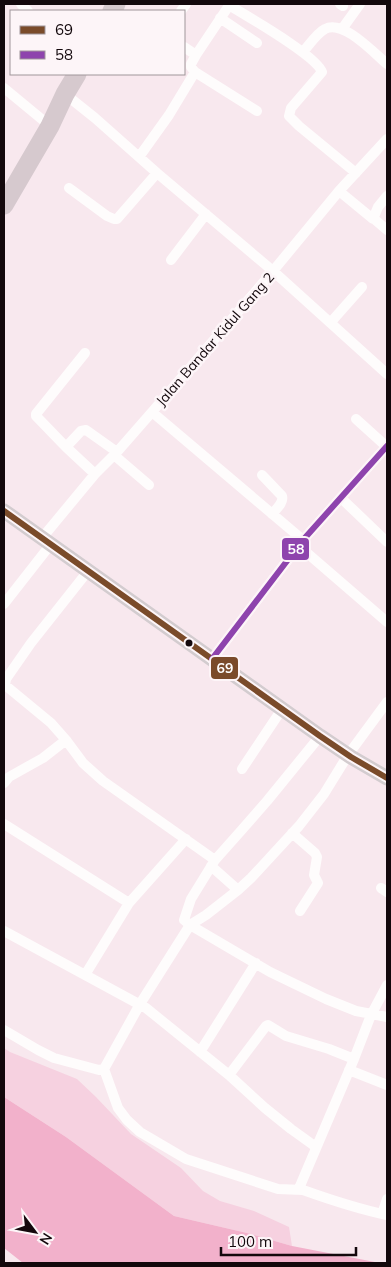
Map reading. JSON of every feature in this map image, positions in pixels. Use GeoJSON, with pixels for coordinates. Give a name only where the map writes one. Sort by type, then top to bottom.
{"type":"FeatureCollection","features":[{"type":"Feature","properties":{"kind":"highway"},"geometry":{"type":"LineString","coordinates":[[4,205],[50,126],[76,75]]}},
{"type":"Feature","properties":{"kind":"main road"},"geometry":{"type":"LineString","coordinates":[[4,511],[282,710],[348,755],[387,778]]}},
{"type":"Feature","properties":{"kind":"street"},"geometry":{"type":"LineString","coordinates":[[256,111],[195,72],[191,67],[196,55],[229,4],[303,52],[320,68],[322,72],[291,108],[288,116],[356,173]]}},
{"type":"Feature","properties":{"kind":"street"},"geometry":{"type":"LineString","coordinates":[[342,29],[360,4]]}},
{"type":"Feature","properties":{"kind":"street"},"geometry":{"type":"LineString","coordinates":[[220,18],[257,43]]}},
{"type":"Feature","properties":{"kind":"street"},"geometry":{"type":"LineString","coordinates":[[303,52],[326,29],[336,27],[349,32],[387,64]]}},
{"type":"Feature","properties":{"kind":"street"},"geometry":{"type":"LineString","coordinates":[[185,48],[196,55]]}},
{"type":"Feature","properties":{"kind":"street"},"geometry":{"type":"LineString","coordinates":[[139,157],[169,115],[195,72]]}},
{"type":"Feature","properties":{"kind":"street"},"geometry":{"type":"LineString","coordinates":[[4,88],[50,126]]}},
{"type":"Feature","properties":{"kind":"street"},"geometry":{"type":"LineString","coordinates":[[65,94],[273,271],[387,374]]}},
{"type":"Feature","properties":{"kind":"street","name":"Jalan Bandar Kidul Gang 2"},"geometry":{"type":"LineString","coordinates":[[4,604],[94,474],[115,454],[152,412],[339,191],[387,139]]}},
{"type":"Feature","properties":{"kind":"street"},"geometry":{"type":"LineString","coordinates":[[69,188],[107,216],[117,219],[157,173]]}},
{"type":"Feature","properties":{"kind":"street"},"geometry":{"type":"LineString","coordinates":[[339,191],[387,230]]}},
{"type":"Feature","properties":{"kind":"street"},"geometry":{"type":"LineString","coordinates":[[373,218],[378,206],[387,196]]}},
{"type":"Feature","properties":{"kind":"street"},"geometry":{"type":"LineString","coordinates":[[171,260],[206,214]]}},
{"type":"Feature","properties":{"kind":"street"},"geometry":{"type":"LineString","coordinates":[[331,322],[362,287]]}},
{"type":"Feature","properties":{"kind":"street"},"geometry":{"type":"LineString","coordinates":[[85,353],[36,414],[37,419],[94,474]]}},
{"type":"Feature","properties":{"kind":"street"},"geometry":{"type":"LineString","coordinates":[[152,412],[272,514],[301,544],[387,622]]}},
{"type":"Feature","properties":{"kind":"street"},"geometry":{"type":"LineString","coordinates":[[212,659],[301,544],[387,447],[356,419]]}},
{"type":"Feature","properties":{"kind":"street"},"geometry":{"type":"LineString","coordinates":[[66,448],[81,431],[86,430],[149,485]]}},
{"type":"Feature","properties":{"kind":"street"},"geometry":{"type":"LineString","coordinates":[[262,475],[282,496],[283,500],[272,514]]}},
{"type":"Feature","properties":{"kind":"street"},"geometry":{"type":"LineString","coordinates":[[341,498],[387,542]]}},
{"type":"Feature","properties":{"kind":"street"},"geometry":{"type":"LineString","coordinates":[[88,571],[31,642],[5,679],[5,685],[51,723],[83,763],[103,781],[186,839],[213,863],[238,890]]}},
{"type":"Feature","properties":{"kind":"street"},"geometry":{"type":"LineString","coordinates":[[387,702],[348,755],[324,794],[292,834],[238,890],[190,925],[140,1004],[104,1069],[118,1108],[127,1120],[140,1132],[186,1159],[278,1189],[302,1190],[385,1215],[387,1199]]}},
{"type":"Feature","properties":{"kind":"street"},"geometry":{"type":"LineString","coordinates":[[242,769],[282,710]]}},
{"type":"Feature","properties":{"kind":"street"},"geometry":{"type":"LineString","coordinates":[[320,736],[213,863],[191,900],[184,921],[270,972],[326,999],[356,1011],[387,1017]]}},
{"type":"Feature","properties":{"kind":"street"},"geometry":{"type":"LineString","coordinates":[[4,783],[9,777],[43,758],[66,740]]}},
{"type":"Feature","properties":{"kind":"street"},"geometry":{"type":"LineString","coordinates":[[4,824],[129,903]]}},
{"type":"Feature","properties":{"kind":"street"},"geometry":{"type":"LineString","coordinates":[[292,834],[314,851],[317,857],[314,874],[318,882],[300,911]]}},
{"type":"Feature","properties":{"kind":"street"},"geometry":{"type":"LineString","coordinates":[[85,975],[129,903],[186,839]]}},
{"type":"Feature","properties":{"kind":"street"},"geometry":{"type":"LineString","coordinates":[[4,931],[140,1004],[155,1014],[229,1075],[265,1108],[316,1147]]}},
{"type":"Feature","properties":{"kind":"street"},"geometry":{"type":"LineString","coordinates":[[200,1052],[256,963]]}},
{"type":"Feature","properties":{"kind":"street"},"geometry":{"type":"LineString","coordinates":[[302,1190],[301,1183],[372,1015],[387,985]]}},
{"type":"Feature","properties":{"kind":"street"},"geometry":{"type":"LineString","coordinates":[[229,1075],[268,1025],[286,1036],[354,1059]]}},
{"type":"Feature","properties":{"kind":"street"},"geometry":{"type":"LineString","coordinates":[[4,1030],[54,1058],[99,1070],[104,1069]]}},
{"type":"Feature","properties":{"kind":"street"},"geometry":{"type":"LineString","coordinates":[[349,1070],[387,1085]]}},
{"type":"Feature","properties":{"kind":"shaded area"},"geometry":{"type":"Polygon","coordinates":[[[4,1048],[77,1079],[131,1134],[181,1168],[203,1191],[220,1201],[254,1211],[289,1227],[292,1246],[247,1233],[174,1216],[66,1137],[4,1097],[4,1048]]]}},
{"type":"Feature","properties":{"kind":"shaded area"},"geometry":{"type":"Polygon","coordinates":[[[4,1097],[66,1137],[174,1216],[247,1233],[292,1246],[380,1263],[23,1263],[4,1248],[4,1097]]]}},
{"type":"Feature","properties":{"kind":"transit line","name":"58"},"geometry":{"type":"LineString","coordinates":[[212,659],[303,540],[387,446]]}},
{"type":"Feature","properties":{"kind":"transit line","name":"69"},"geometry":{"type":"LineString","coordinates":[[4,511],[320,736],[387,778]]}}]}
